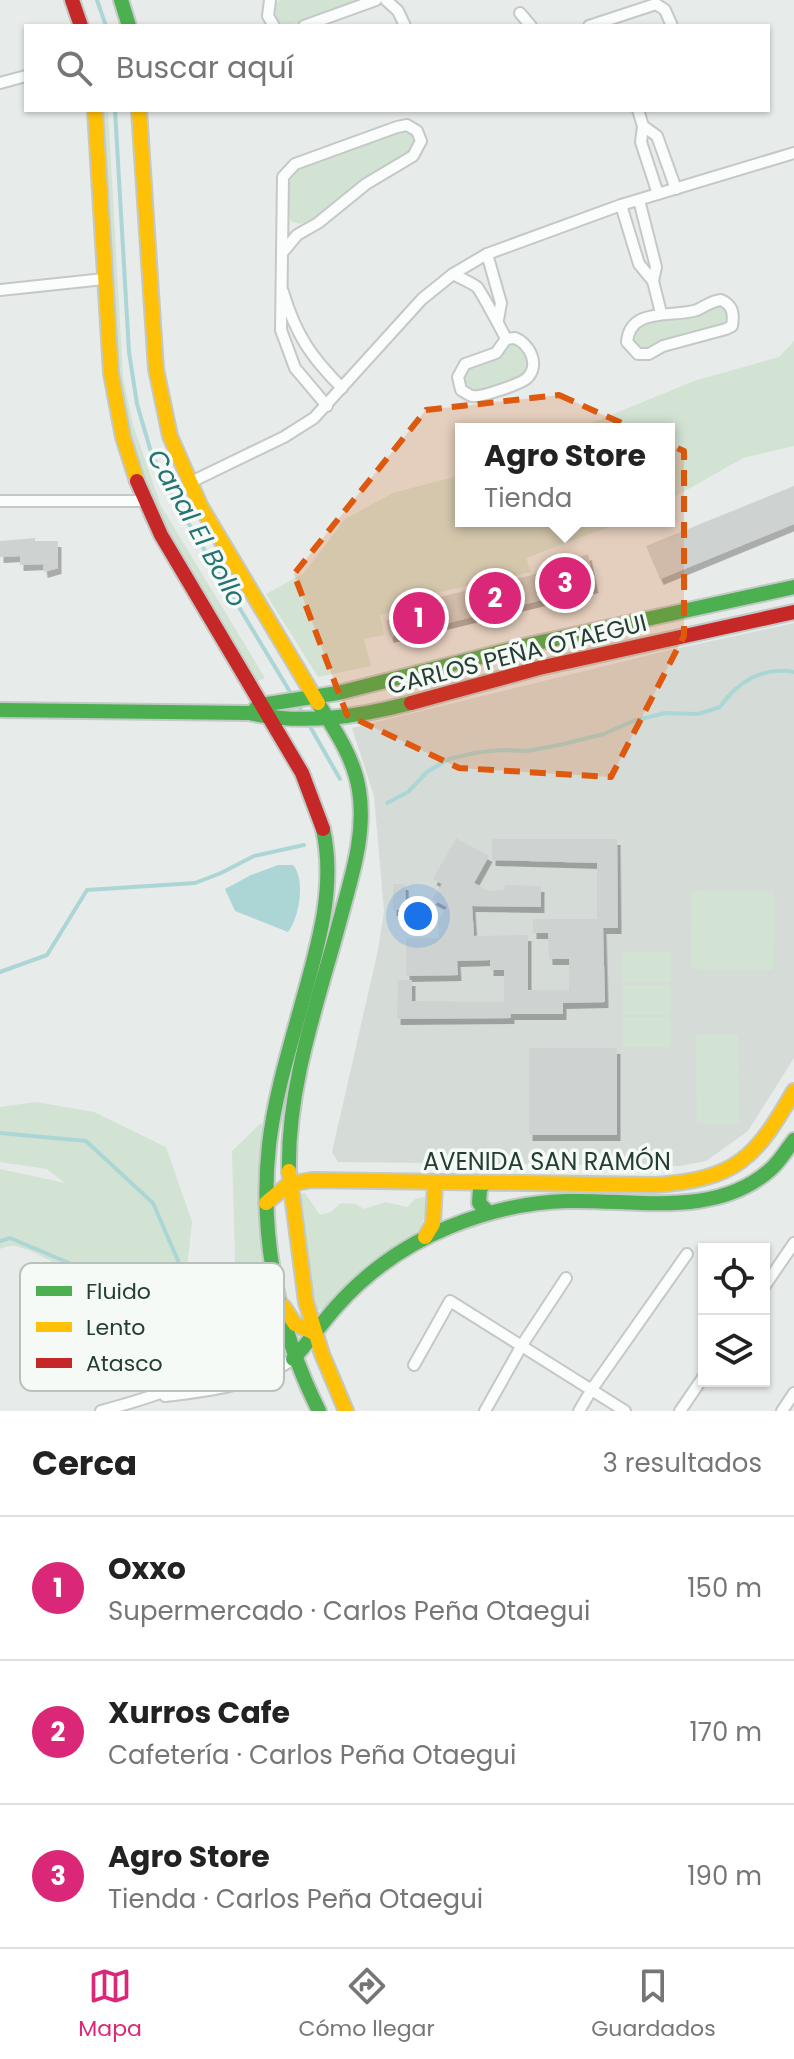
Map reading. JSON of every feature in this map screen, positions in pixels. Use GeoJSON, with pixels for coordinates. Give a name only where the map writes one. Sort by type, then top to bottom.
{"type":"FeatureCollection","features":[{"type":"Feature","properties":{"kind":"street"},"geometry":{"type":"LineString","coordinates":[[72,0],[80,24]]}},
{"type":"Feature","properties":{"kind":"street"},"geometry":{"type":"LineString","coordinates":[[121,0],[128,24]]}},
{"type":"Feature","properties":{"kind":"street"},"geometry":{"type":"LineString","coordinates":[[270,0],[268,16],[273,24]]}},
{"type":"Feature","properties":{"kind":"street"},"geometry":{"type":"LineString","coordinates":[[310,24],[376,0]]}},
{"type":"Feature","properties":{"kind":"street"},"geometry":{"type":"LineString","coordinates":[[386,0],[398,11],[404,24]]}},
{"type":"Feature","properties":{"kind":"street"},"geometry":{"type":"LineString","coordinates":[[595,24],[645,6],[669,5]]}},
{"type":"Feature","properties":{"kind":"street"},"geometry":{"type":"LineString","coordinates":[[520,13],[529,24]]}},
{"type":"Feature","properties":{"kind":"street"},"geometry":{"type":"LineString","coordinates":[[0,83],[24,77]]}},
{"type":"Feature","properties":{"kind":"street"},"geometry":{"type":"LineString","coordinates":[[95,112],[110,380],[122,438],[143,501],[262,707]]}},
{"type":"Feature","properties":{"kind":"street"},"geometry":{"type":"LineString","coordinates":[[139,112],[156,369],[170,436],[189,483],[309,698],[321,718],[342,741],[355,774],[361,806],[361,833],[294,1093],[288,1138],[289,1184],[306,1302],[314,1333],[346,1411]]}},
{"type":"Feature","properties":{"kind":"street"},"geometry":{"type":"LineString","coordinates":[[639,112],[643,126],[641,142],[658,194]]}},
{"type":"Feature","properties":{"kind":"street"},"geometry":{"type":"LineString","coordinates":[[283,252],[293,239],[366,184],[413,156],[420,144],[417,131],[407,125],[397,127],[292,166],[282,180],[281,330],[295,368],[327,406]]}},
{"type":"Feature","properties":{"kind":"street"},"geometry":{"type":"LineString","coordinates":[[643,126],[657,136],[676,189]]}},
{"type":"Feature","properties":{"kind":"street"},"geometry":{"type":"LineString","coordinates":[[189,483],[284,437],[327,406],[408,313],[453,274],[487,254],[621,205],[794,153]]}},
{"type":"Feature","properties":{"kind":"street"},"geometry":{"type":"LineString","coordinates":[[639,200],[656,267],[653,281]]}},
{"type":"Feature","properties":{"kind":"street"},"geometry":{"type":"LineString","coordinates":[[621,205],[639,264],[653,281],[661,313]]}},
{"type":"Feature","properties":{"kind":"street"},"geometry":{"type":"LineString","coordinates":[[282,219],[295,230],[309,229]]}},
{"type":"Feature","properties":{"kind":"street"},"geometry":{"type":"LineString","coordinates":[[487,254],[501,303],[498,320]]}},
{"type":"Feature","properties":{"kind":"street"},"geometry":{"type":"LineString","coordinates":[[453,274],[479,288],[506,339]]}},
{"type":"Feature","properties":{"kind":"street"},"geometry":{"type":"LineString","coordinates":[[0,290],[104,279]]}},
{"type":"Feature","properties":{"kind":"street"},"geometry":{"type":"LineString","coordinates":[[283,289],[293,321],[316,363],[342,388]]}},
{"type":"Feature","properties":{"kind":"street"},"geometry":{"type":"LineString","coordinates":[[721,300],[728,302],[734,318],[732,326],[726,329],[663,346],[649,354],[638,354],[627,342],[630,329],[641,320],[661,313],[697,310],[721,300]]}},
{"type":"Feature","properties":{"kind":"street"},"geometry":{"type":"LineString","coordinates":[[515,338],[529,346],[533,366],[524,380],[481,396],[471,396],[461,390],[458,377],[465,364],[496,353],[506,339],[515,338]]}},
{"type":"Feature","properties":{"kind":"street"},"geometry":{"type":"LineString","coordinates":[[0,501],[143,501]]}},
{"type":"Feature","properties":{"kind":"street","name":"CARLOS PEÑA OTAEGUI"},"geometry":{"type":"LineString","coordinates":[[0,710],[262,707],[794,587]]}},
{"type":"Feature","properties":{"kind":"street","name":"CARLOS PEÑA OTAEGUI"},"geometry":{"type":"LineString","coordinates":[[262,707],[276,720],[353,717],[540,668],[794,612]]}},
{"type":"Feature","properties":{"kind":"street"},"geometry":{"type":"LineString","coordinates":[[560,638],[556,652],[567,662]]}},
{"type":"Feature","properties":{"kind":"street"},"geometry":{"type":"LineString","coordinates":[[532,644],[541,652],[540,668]]}},
{"type":"Feature","properties":{"kind":"street"},"geometry":{"type":"LineString","coordinates":[[273,1263],[266,1203],[267,1152],[274,1111],[326,909],[328,871],[324,832],[312,791],[276,720]]}},
{"type":"Feature","properties":{"kind":"street","name":"AVENIDA SAN RAMÓN"},"geometry":{"type":"LineString","coordinates":[[289,1184],[312,1180],[656,1185],[710,1179],[735,1167],[758,1149],[794,1091]]}},
{"type":"Feature","properties":{"kind":"street","name":"AVENIDA SAN RAMÓN"},"geometry":{"type":"LineString","coordinates":[[293,1359],[363,1279],[422,1240],[489,1213],[564,1201],[714,1201],[756,1181],[778,1161],[794,1140]]}},
{"type":"Feature","properties":{"kind":"street"},"geometry":{"type":"LineString","coordinates":[[422,1240],[433,1224],[435,1183]]}},
{"type":"Feature","properties":{"kind":"street"},"geometry":{"type":"LineString","coordinates":[[485,1183],[480,1189],[479,1203],[489,1213]]}},
{"type":"Feature","properties":{"kind":"street"},"geometry":{"type":"LineString","coordinates":[[266,1203],[289,1184]]}},
{"type":"Feature","properties":{"kind":"street"},"geometry":{"type":"LineString","coordinates":[[770,1278],[794,1243]]}},
{"type":"Feature","properties":{"kind":"street"},"geometry":{"type":"LineString","coordinates":[[579,1411],[687,1254]]}},
{"type":"Feature","properties":{"kind":"street"},"geometry":{"type":"LineString","coordinates":[[271,1263],[272,1257]]}},
{"type":"Feature","properties":{"kind":"street"},"geometry":{"type":"LineString","coordinates":[[485,1411],[522,1345],[566,1278]]}},
{"type":"Feature","properties":{"kind":"street"},"geometry":{"type":"LineString","coordinates":[[414,1365],[450,1301],[625,1411]]}},
{"type":"Feature","properties":{"kind":"street"},"geometry":{"type":"LineString","coordinates":[[284,1308],[298,1327],[314,1333]]}},
{"type":"Feature","properties":{"kind":"street"},"geometry":{"type":"LineString","coordinates":[[284,1320],[293,1359],[316,1406]]}},
{"type":"Feature","properties":{"kind":"street"},"geometry":{"type":"LineString","coordinates":[[284,1364],[293,1359]]}},
{"type":"Feature","properties":{"kind":"street"},"geometry":{"type":"LineString","coordinates":[[680,1411],[698,1385]]}},
{"type":"Feature","properties":{"kind":"street"},"geometry":{"type":"LineString","coordinates":[[101,1411],[166,1391]]}},
{"type":"Feature","properties":{"kind":"street"},"geometry":{"type":"LineString","coordinates":[[148,1398],[205,1391]]}},
{"type":"Feature","properties":{"kind":"street"},"geometry":{"type":"LineString","coordinates":[[316,1406],[321,1394],[336,1392]]}},
{"type":"Feature","properties":{"kind":"street"},"geometry":{"type":"LineString","coordinates":[[782,1411],[794,1393]]}},
{"type":"Feature","properties":{"kind":"highlighted area"},"geometry":{"type":"Polygon","coordinates":[[[559,395],[684,451],[684,636],[611,777],[459,768],[347,715],[294,574],[426,410],[559,395]]]}},
{"type":"Feature","properties":{"kind":"shaded area"},"geometry":{"type":"Polygon","coordinates":[[[794,623],[794,1058],[748,1131],[706,1161],[680,1166],[338,1162],[332,1152],[384,911],[374,796],[352,728],[794,623]]]}},
{"type":"Feature","properties":{"kind":"green space"},"geometry":{"type":"Polygon","coordinates":[[[279,0],[370,0],[293,24],[276,23],[275,6],[279,0]]]}},
{"type":"Feature","properties":{"kind":"green space"},"geometry":{"type":"Polygon","coordinates":[[[102,112],[108,112],[123,377],[133,425],[161,506],[265,678],[255,682],[163,534],[117,405],[102,112]]]}},
{"type":"Feature","properties":{"kind":"green space"},"geometry":{"type":"Polygon","coordinates":[[[403,131],[412,135],[411,151],[362,180],[313,220],[300,224],[291,221],[286,193],[300,169],[403,131]]]}},
{"type":"Feature","properties":{"kind":"green space"},"geometry":{"type":"Polygon","coordinates":[[[716,304],[726,312],[726,320],[721,326],[659,342],[648,349],[639,350],[632,343],[632,334],[650,321],[671,313],[716,304]]]}},
{"type":"Feature","properties":{"kind":"green space"},"geometry":{"type":"Polygon","coordinates":[[[794,341],[794,446],[743,458],[675,497],[675,423],[592,423],[694,381],[779,357],[794,341]]]}},
{"type":"Feature","properties":{"kind":"green space"},"geometry":{"type":"Polygon","coordinates":[[[507,343],[522,345],[528,360],[524,376],[486,391],[463,388],[462,378],[467,371],[496,356],[507,343]]]}},
{"type":"Feature","properties":{"kind":"green space"},"geometry":{"type":"Polygon","coordinates":[[[455,477],[455,527],[608,527],[526,558],[531,572],[435,593],[380,616],[384,635],[364,639],[371,666],[318,677],[266,594],[304,573],[345,519],[393,493],[455,477]]]}},
{"type":"Feature","properties":{"kind":"green space"},"geometry":{"type":"Polygon","coordinates":[[[692,891],[774,892],[773,970],[691,969],[692,891]]]}},
{"type":"Feature","properties":{"kind":"green space"},"geometry":{"type":"Polygon","coordinates":[[[622,952],[671,952],[671,982],[622,982],[622,952]]]}},
{"type":"Feature","properties":{"kind":"green space"},"geometry":{"type":"Polygon","coordinates":[[[623,985],[671,985],[671,1015],[623,1015],[623,985]]]}},
{"type":"Feature","properties":{"kind":"green space"},"geometry":{"type":"Polygon","coordinates":[[[623,1017],[671,1017],[671,1047],[623,1047],[623,1017]]]}},
{"type":"Feature","properties":{"kind":"green space"},"geometry":{"type":"Polygon","coordinates":[[[696,1035],[738,1035],[739,1124],[697,1124],[696,1035]]]}},
{"type":"Feature","properties":{"kind":"green space"},"geometry":{"type":"Polygon","coordinates":[[[36,1102],[94,1112],[166,1147],[192,1222],[188,1263],[54,1263],[23,1248],[8,1246],[0,1249],[0,1169],[65,1183],[47,1169],[0,1162],[0,1107],[36,1102]]]}},
{"type":"Feature","properties":{"kind":"green space"},"geometry":{"type":"Polygon","coordinates":[[[262,1122],[260,1222],[265,1263],[235,1263],[232,1151],[262,1122]]]}},
{"type":"Feature","properties":{"kind":"green space"},"geometry":{"type":"Polygon","coordinates":[[[305,1193],[320,1215],[331,1212],[341,1203],[355,1204],[364,1209],[386,1202],[407,1207],[415,1199],[425,1197],[426,1214],[412,1237],[373,1262],[323,1309],[316,1311],[295,1195],[305,1193]]]}},
{"type":"Feature","properties":{"kind":"water"},"geometry":{"type":"Polygon","coordinates":[[[278,865],[293,865],[299,880],[298,909],[288,932],[235,911],[225,889],[278,865]]]}},
{"type":"Feature","properties":{"kind":"building"},"geometry":{"type":"Polygon","coordinates":[[[794,486],[794,524],[660,579],[646,546],[794,486]]]}},
{"type":"Feature","properties":{"kind":"building"},"geometry":{"type":"Polygon","coordinates":[[[35,538],[35,541],[58,541],[58,568],[44,572],[43,564],[20,565],[20,556],[0,557],[0,541],[35,538]]]}},
{"type":"Feature","properties":{"kind":"building"},"geometry":{"type":"Polygon","coordinates":[[[588,554],[595,587],[390,637],[386,621],[440,597],[532,575],[588,554]]]}},
{"type":"Feature","properties":{"kind":"building"},"geometry":{"type":"Polygon","coordinates":[[[456,838],[489,856],[474,883],[489,891],[504,890],[505,885],[541,886],[541,907],[472,906],[474,936],[528,935],[528,990],[569,990],[569,959],[549,959],[548,933],[533,933],[533,919],[597,919],[597,863],[492,860],[492,839],[617,839],[618,928],[603,928],[605,1002],[563,1003],[563,1014],[511,1014],[511,1018],[397,1019],[398,980],[412,980],[412,1001],[504,1002],[504,970],[490,970],[490,960],[457,961],[458,975],[406,976],[406,938],[439,938],[438,921],[447,907],[432,899],[442,884],[433,879],[456,838]]]}},
{"type":"Feature","properties":{"kind":"building"},"geometry":{"type":"Polygon","coordinates":[[[393,884],[405,884],[406,909],[393,910],[393,884]]]}},
{"type":"Feature","properties":{"kind":"building"},"geometry":{"type":"Polygon","coordinates":[[[529,1048],[617,1048],[617,1135],[529,1135],[529,1048]]]}},
{"type":"Feature","properties":{"kind":"waterway","name":"Canal El Bollo"},"geometry":{"type":"LineString","coordinates":[[97,0],[105,24]]}},
{"type":"Feature","properties":{"kind":"waterway","name":"Canal El Bollo"},"geometry":{"type":"LineString","coordinates":[[115,112],[129,352],[137,404],[151,452],[169,491],[304,715]]}},
{"type":"Feature","properties":{"kind":"waterway"},"geometry":{"type":"LineString","coordinates":[[387,803],[408,792],[427,772],[449,759],[474,753],[527,751],[559,745],[604,734],[633,721],[665,713],[698,714],[720,707],[734,690],[761,674],[794,672]]}},
{"type":"Feature","properties":{"kind":"waterway","name":"Canal El Bollo"},"geometry":{"type":"LineString","coordinates":[[308,723],[340,779]]}},
{"type":"Feature","properties":{"kind":"waterway"},"geometry":{"type":"LineString","coordinates":[[0,972],[47,955],[87,890],[195,883],[254,856],[304,845]]}},
{"type":"Feature","properties":{"kind":"waterway"},"geometry":{"type":"LineString","coordinates":[[0,1133],[86,1141],[153,1203],[179,1263]]}},
{"type":"Feature","properties":{"kind":"waterway","name":"Canal El Bollo"},"geometry":{"type":"LineString","coordinates":[[0,1241],[10,1238],[69,1263]]}},
{"type":"Feature","properties":{"kind":"traffic: fast"},"geometry":{"type":"LineString","coordinates":[[121,0],[128,24]]}},
{"type":"Feature","properties":{"kind":"traffic: fast"},"geometry":{"type":"LineString","coordinates":[[256,708],[338,693],[532,644],[794,587]]}},
{"type":"Feature","properties":{"kind":"traffic: fast"},"geometry":{"type":"LineString","coordinates":[[289,1171],[293,1106],[299,1074],[353,869],[361,822],[359,790],[353,767],[318,703]]}},
{"type":"Feature","properties":{"kind":"traffic: fast"},"geometry":{"type":"LineString","coordinates":[[0,710],[249,713],[310,719],[371,712],[411,703]]}},
{"type":"Feature","properties":{"kind":"traffic: fast"},"geometry":{"type":"LineString","coordinates":[[272,1263],[267,1214],[269,1145],[278,1096],[322,923],[327,876],[323,829]]}},
{"type":"Feature","properties":{"kind":"traffic: fast"},"geometry":{"type":"LineString","coordinates":[[293,1359],[361,1282],[402,1251],[449,1227],[492,1212],[537,1203],[674,1203],[725,1195],[749,1185],[771,1169],[794,1140]]}},
{"type":"Feature","properties":{"kind":"traffic: fast"},"geometry":{"type":"LineString","coordinates":[[485,1183],[480,1189],[479,1203],[489,1213]]}},
{"type":"Feature","properties":{"kind":"traffic: fast"},"geometry":{"type":"LineString","coordinates":[[284,1319],[292,1348],[319,1411]]}},
{"type":"Feature","properties":{"kind":"traffic: slow"},"geometry":{"type":"LineString","coordinates":[[95,112],[111,373],[123,437],[137,481]]}},
{"type":"Feature","properties":{"kind":"traffic: slow"},"geometry":{"type":"LineString","coordinates":[[139,112],[156,369],[170,436],[201,507],[318,703]]}},
{"type":"Feature","properties":{"kind":"traffic: slow"},"geometry":{"type":"LineString","coordinates":[[266,1203],[289,1184],[312,1180],[656,1185],[683,1182],[725,1171],[740,1161],[767,1134],[794,1091]]}},
{"type":"Feature","properties":{"kind":"traffic: slow"},"geometry":{"type":"LineString","coordinates":[[289,1171],[306,1302],[322,1354],[346,1411]]}},
{"type":"Feature","properties":{"kind":"traffic: slow"},"geometry":{"type":"LineString","coordinates":[[425,1237],[433,1224],[435,1183]]}},
{"type":"Feature","properties":{"kind":"traffic: slow"},"geometry":{"type":"LineString","coordinates":[[284,1308],[295,1324],[314,1333]]}},
{"type":"Feature","properties":{"kind":"traffic: jam"},"geometry":{"type":"LineString","coordinates":[[72,0],[80,24]]}},
{"type":"Feature","properties":{"kind":"traffic: jam"},"geometry":{"type":"LineString","coordinates":[[137,481],[161,535],[302,773],[323,829]]}},
{"type":"Feature","properties":{"kind":"traffic: jam"},"geometry":{"type":"LineString","coordinates":[[411,703],[539,668],[794,612]]}},
{"type":"Feature","properties":{"kind":"place","name":"Agro Store"},"geometry":{"type":"Point","coordinates":[565,583]}},
{"type":"Feature","properties":{"kind":"place","name":"Xurros Cafe"},"geometry":{"type":"Point","coordinates":[495,598]}},
{"type":"Feature","properties":{"kind":"place","name":"Oxxo"},"geometry":{"type":"Point","coordinates":[419,618]}}]}
